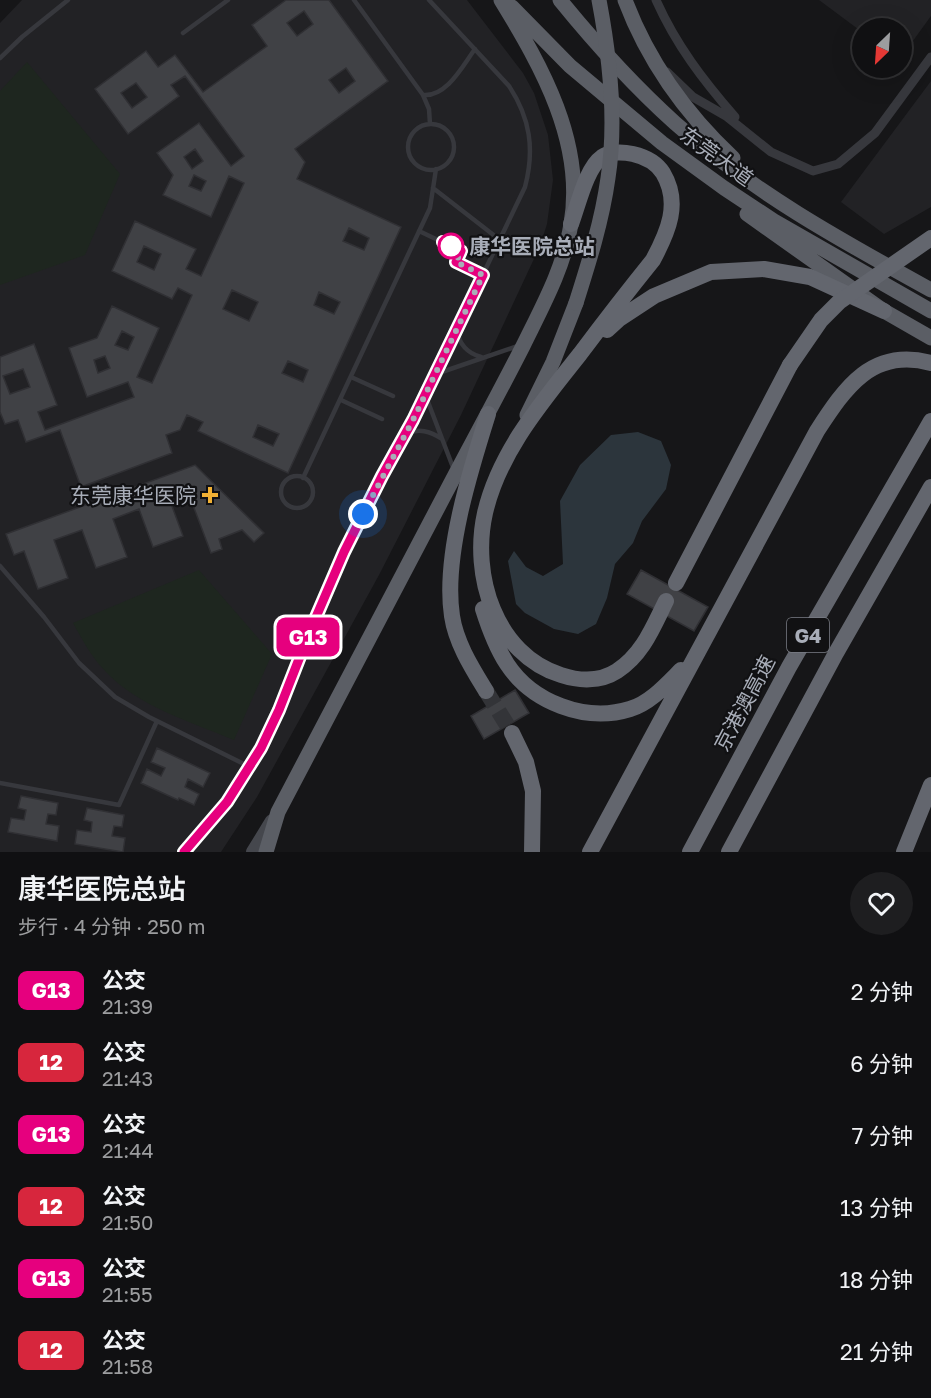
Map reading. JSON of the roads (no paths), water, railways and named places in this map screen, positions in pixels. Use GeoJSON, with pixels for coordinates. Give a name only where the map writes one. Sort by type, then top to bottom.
{"type":"FeatureCollection","features":[{"type":"Feature","properties":{"kind":"highway"},"geometry":{"type":"LineString","coordinates":[[501,0],[537,62],[557,106],[571,158],[571,224]]}},
{"type":"Feature","properties":{"kind":"highway","name":"东莞大道"},"geometry":{"type":"LineString","coordinates":[[506,0],[570,66],[662,142],[724,188],[774,221],[931,310]]}},
{"type":"Feature","properties":{"kind":"highway","name":"东莞大道"},"geometry":{"type":"LineString","coordinates":[[560,0],[590,37],[676,124],[783,204],[931,290]]}},
{"type":"Feature","properties":{"kind":"highway"},"geometry":{"type":"LineString","coordinates":[[599,0],[612,118],[609,177],[598,232],[576,303],[553,362],[485,510],[480,556],[481,603],[492,635],[507,665],[529,690],[553,704],[583,711],[604,713],[631,709],[659,692],[681,669],[711,628]]}},
{"type":"Feature","properties":{"kind":"highway"},"geometry":{"type":"LineString","coordinates":[[625,0],[652,57],[676,97],[706,133],[783,204]]}},
{"type":"Feature","properties":{"kind":"highway"},"geometry":{"type":"LineString","coordinates":[[662,142],[694,173],[748,216],[884,311],[931,338]]}},
{"type":"Feature","properties":{"kind":"highway"},"geometry":{"type":"LineString","coordinates":[[266,852],[278,812],[489,414],[548,296],[591,170],[602,157],[618,152],[641,155],[657,164],[668,181],[672,197],[671,219],[664,239],[653,260],[577,357],[513,445]]}},
{"type":"Feature","properties":{"kind":"highway"},"geometry":{"type":"LineString","coordinates":[[676,583],[790,364],[820,320],[840,302],[931,238]]}},
{"type":"Feature","properties":{"kind":"highway"},"geometry":{"type":"LineString","coordinates":[[577,357],[620,319],[654,296],[711,272],[764,269],[810,278],[884,311]]}},
{"type":"Feature","properties":{"kind":"highway"},"geometry":{"type":"LineString","coordinates":[[590,852],[816,431],[838,398],[863,373],[891,360],[931,363]]}},
{"type":"Feature","properties":{"kind":"highway"},"geometry":{"type":"LineString","coordinates":[[486,691],[463,652],[452,617],[451,580],[457,533],[468,483],[489,414]]}},
{"type":"Feature","properties":{"kind":"highway","name":"京港澳高速"},"geometry":{"type":"LineString","coordinates":[[690,852],[789,667],[931,420]]}},
{"type":"Feature","properties":{"kind":"highway","name":"G4"},"geometry":{"type":"LineString","coordinates":[[729,852],[836,653],[931,487]]}},
{"type":"Feature","properties":{"kind":"highway"},"geometry":{"type":"LineString","coordinates":[[480,556],[493,610],[506,634],[517,648],[536,664],[571,678],[588,680],[604,677],[624,665],[642,648],[666,601]]}},
{"type":"Feature","properties":{"kind":"highway"},"geometry":{"type":"LineString","coordinates":[[512,732],[526,762],[533,791],[532,852]]}},
{"type":"Feature","properties":{"kind":"highway"},"geometry":{"type":"LineString","coordinates":[[904,852],[931,785]]}},
{"type":"Feature","properties":{"kind":"main road"},"geometry":{"type":"LineString","coordinates":[[253,852],[278,812]]}},
{"type":"Feature","properties":{"kind":"street"},"geometry":{"type":"LineString","coordinates":[[656,0],[669,30],[706,84],[750,135]]}},
{"type":"Feature","properties":{"kind":"street"},"geometry":{"type":"LineString","coordinates":[[652,57],[693,97],[726,116],[771,152],[813,171],[838,164],[875,133],[931,57]]}},
{"type":"Feature","properties":{"kind":"lane"},"geometry":{"type":"LineString","coordinates":[[0,58],[68,0]]}},
{"type":"Feature","properties":{"kind":"lane"},"geometry":{"type":"LineString","coordinates":[[183,33],[228,0]]}},
{"type":"Feature","properties":{"kind":"lane"},"geometry":{"type":"LineString","coordinates":[[354,0],[423,95],[429,109],[430,124]]}},
{"type":"Feature","properties":{"kind":"lane"},"geometry":{"type":"LineString","coordinates":[[184,852],[214,819],[250,767],[279,710],[344,552],[457,330],[525,187],[531,152],[530,134],[518,101],[509,86],[429,0]]}},
{"type":"Feature","properties":{"kind":"lane"},"geometry":{"type":"LineString","coordinates":[[423,95],[432,95],[441,91],[476,49]]}},
{"type":"Feature","properties":{"kind":"lane"},"geometry":{"type":"LineString","coordinates":[[430,124],[446,130],[453,144],[450,160],[436,169],[420,167],[412,160],[408,150],[412,134],[420,127],[430,124]]}},
{"type":"Feature","properties":{"kind":"lane"},"geometry":{"type":"LineString","coordinates":[[303,477],[430,208],[436,169]]}},
{"type":"Feature","properties":{"kind":"lane"},"geometry":{"type":"LineString","coordinates":[[433,188],[500,240]]}},
{"type":"Feature","properties":{"kind":"lane"},"geometry":{"type":"LineString","coordinates":[[419,231],[461,251],[456,262],[483,275]]}},
{"type":"Feature","properties":{"kind":"lane"},"geometry":{"type":"LineString","coordinates":[[457,330],[459,340],[465,349],[483,358]]}},
{"type":"Feature","properties":{"kind":"lane"},"geometry":{"type":"LineString","coordinates":[[435,374],[523,344]]}},
{"type":"Feature","properties":{"kind":"lane"},"geometry":{"type":"LineString","coordinates":[[351,377],[393,396]]}},
{"type":"Feature","properties":{"kind":"lane"},"geometry":{"type":"LineString","coordinates":[[425,394],[455,475]]}},
{"type":"Feature","properties":{"kind":"lane"},"geometry":{"type":"LineString","coordinates":[[341,400],[382,419]]}},
{"type":"Feature","properties":{"kind":"lane"},"geometry":{"type":"LineString","coordinates":[[405,434],[422,430],[442,439]]}},
{"type":"Feature","properties":{"kind":"lane"},"geometry":{"type":"LineString","coordinates":[[290,477],[303,477],[310,484],[312,497],[303,508],[290,507],[281,497],[281,488],[290,477]]}},
{"type":"Feature","properties":{"kind":"lane"},"geometry":{"type":"LineString","coordinates":[[0,566],[44,617],[79,663],[99,683],[132,708],[250,767]]}},
{"type":"Feature","properties":{"kind":"lane"},"geometry":{"type":"LineString","coordinates":[[0,783],[119,805],[158,721]]}},
{"type":"Feature","properties":{"kind":"tunnel"},"geometry":{"type":"LineString","coordinates":[[486,691],[512,733]]}},
{"type":"Feature","properties":{"kind":"place","name":"康华医院总站"},"geometry":{"type":"Point","coordinates":[451,246]}},
{"type":"Feature","properties":{"kind":"place","name":"东莞康华医院"},"geometry":{"type":"Point","coordinates":[210,495]}}]}
